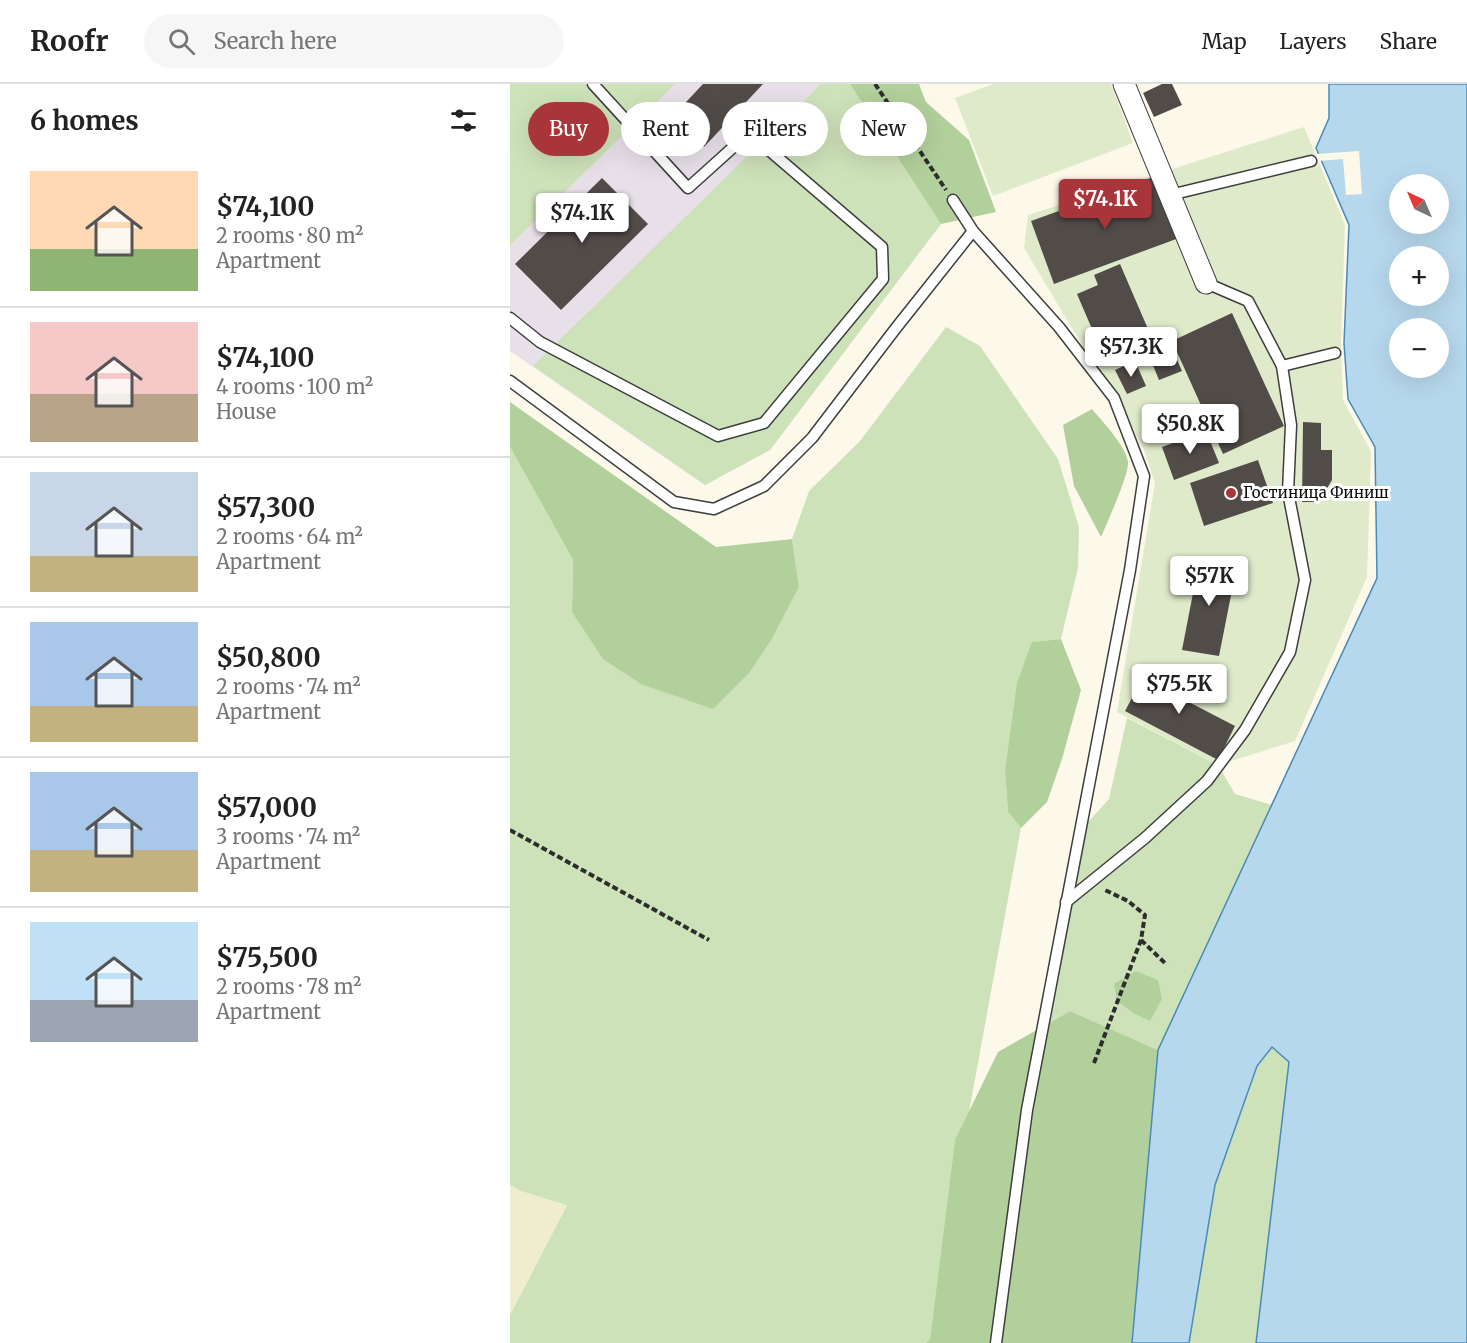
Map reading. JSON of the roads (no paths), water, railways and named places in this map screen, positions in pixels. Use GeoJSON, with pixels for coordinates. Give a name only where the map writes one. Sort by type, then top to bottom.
{"type":"FeatureCollection","features":[{"type":"Feature","properties":{"kind":"street"},"geometry":{"type":"LineString","coordinates":[[1124,84],[1206,282]]}},
{"type":"Feature","properties":{"kind":"lane"},"geometry":{"type":"LineString","coordinates":[[510,318],[540,342],[718,436],[764,423],[883,279],[882,247],[749,133],[688,188],[593,84]]}},
{"type":"Feature","properties":{"kind":"lane"},"geometry":{"type":"LineString","coordinates":[[1170,195],[1311,161]]}},
{"type":"Feature","properties":{"kind":"lane"},"geometry":{"type":"LineString","coordinates":[[953,200],[974,231],[1059,327],[1114,398],[1144,476],[1130,570],[1027,1110],[996,1343]]}},
{"type":"Feature","properties":{"kind":"lane"},"geometry":{"type":"LineString","coordinates":[[510,381],[674,502],[714,509],[764,486],[812,438],[974,231]]}},
{"type":"Feature","properties":{"kind":"lane"},"geometry":{"type":"LineString","coordinates":[[1066,902],[1145,838],[1207,781],[1245,730],[1290,652],[1305,580],[1288,492],[1291,425],[1282,366],[1248,301],[1206,282]]}},
{"type":"Feature","properties":{"kind":"lane"},"geometry":{"type":"LineString","coordinates":[[1282,366],[1335,353]]}},
{"type":"Feature","properties":{"kind":"water"},"geometry":{"type":"Polygon","coordinates":[[[1329,84],[1467,84],[1467,1343],[1256,1343],[1289,1062],[1272,1047],[1257,1066],[1215,1185],[1189,1343],[1132,1343],[1158,1050],[1377,578],[1375,447],[1348,399],[1344,343],[1349,225],[1316,148],[1329,118],[1329,84]]]}},
{"type":"Feature","properties":{"kind":"place","name":"Гостиница Финиш"},"geometry":{"type":"Point","coordinates":[1231,493]}}]}
